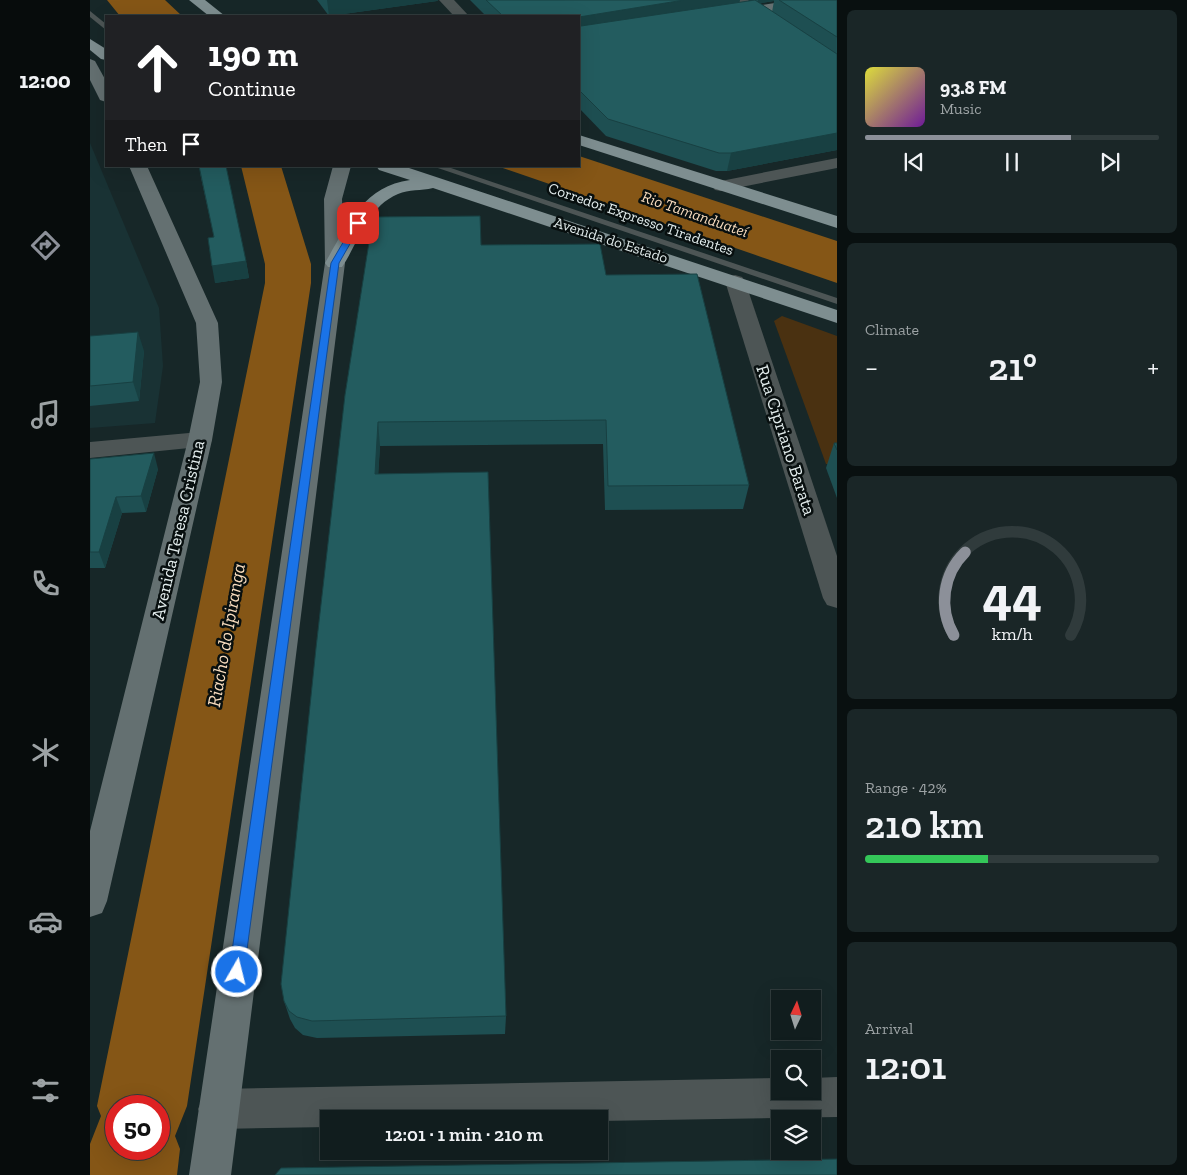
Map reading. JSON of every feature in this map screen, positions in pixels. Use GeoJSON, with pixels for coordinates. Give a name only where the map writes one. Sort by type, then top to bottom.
{"type":"FeatureCollection","features":[{"type":"Feature","properties":{"kind":"highway"},"geometry":{"type":"LineString","coordinates":[[196,0],[217,15]]}},
{"type":"Feature","properties":{"kind":"highway"},"geometry":{"type":"LineString","coordinates":[[90,43],[105,55]]}},
{"type":"Feature","properties":{"kind":"highway"},"geometry":{"type":"LineString","coordinates":[[580,140],[837,222]]}},
{"type":"Feature","properties":{"kind":"highway","name":"Avenida do Estado"},"geometry":{"type":"LineString","coordinates":[[391,167],[438,175],[837,317]]}},
{"type":"Feature","properties":{"kind":"highway"},"geometry":{"type":"LineString","coordinates":[[335,263],[366,210],[380,195],[400,186],[438,175]]}},
{"type":"Feature","properties":{"kind":"main road"},"geometry":{"type":"LineString","coordinates":[[715,16],[821,0]]}},
{"type":"Feature","properties":{"kind":"main road"},"geometry":{"type":"LineString","coordinates":[[90,64],[105,94]]}},
{"type":"Feature","properties":{"kind":"main road","name":"Avenida Teresa Cristina"},"geometry":{"type":"LineString","coordinates":[[90,901],[96,854],[200,440],[212,382],[207,323],[138,167]]}},
{"type":"Feature","properties":{"kind":"main road"},"geometry":{"type":"LineString","coordinates":[[210,1175],[335,263],[333,199],[342,167]]}},
{"type":"Feature","properties":{"kind":"street"},"geometry":{"type":"LineString","coordinates":[[446,0],[461,15]]}},
{"type":"Feature","properties":{"kind":"street"},"geometry":{"type":"LineString","coordinates":[[739,0],[837,66]]}},
{"type":"Feature","properties":{"kind":"street"},"geometry":{"type":"LineString","coordinates":[[721,186],[837,164]]}},
{"type":"Feature","properties":{"kind":"street","name":"Rua Cipriano Barata"},"geometry":{"type":"LineString","coordinates":[[735,280],[837,598]]}},
{"type":"Feature","properties":{"kind":"street"},"geometry":{"type":"LineString","coordinates":[[90,450],[200,440]]}},
{"type":"Feature","properties":{"kind":"street"},"geometry":{"type":"LineString","coordinates":[[218,1109],[837,1097]]}},
{"type":"Feature","properties":{"kind":"lane"},"geometry":{"type":"LineString","coordinates":[[90,13],[105,27]]}},
{"type":"Feature","properties":{"kind":"lane","name":"Corredor Expresso Tiradentes"},"geometry":{"type":"LineString","coordinates":[[438,175],[837,301]]}},
{"type":"Feature","properties":{"kind":"shaded area"},"geometry":{"type":"Polygon","coordinates":[[[90,143],[159,308],[163,366],[155,423],[90,428],[90,143]]]}},
{"type":"Feature","properties":{"kind":"shaded area"},"geometry":{"type":"Polygon","coordinates":[[[782,316],[837,336],[837,464],[826,464],[774,321],[782,316]]]}},
{"type":"Feature","properties":{"kind":"water"},"geometry":{"type":"Polygon","coordinates":[[[107,0],[165,0],[181,15],[119,15],[107,0]]]}},
{"type":"Feature","properties":{"kind":"water","name":"Rio Tamanduateí"},"geometry":{"type":"Polygon","coordinates":[[[580,156],[837,241],[837,283],[500,167],[580,167],[580,156]]]}},
{"type":"Feature","properties":{"kind":"building"},"geometry":{"type":"Polygon","coordinates":[[[486,0],[684,0],[580,17],[580,15],[502,15],[486,0]]]}},
{"type":"Feature","properties":{"kind":"building"},"geometry":{"type":"Polygon","coordinates":[[[755,0],[837,54],[837,133],[731,153],[719,153],[608,119],[580,91],[580,22],[581,26],[755,0]]]}},
{"type":"Feature","properties":{"kind":"building"},"geometry":{"type":"Polygon","coordinates":[[[779,0],[837,0],[837,37],[779,0]]]}},
{"type":"Feature","properties":{"kind":"building"},"geometry":{"type":"Polygon","coordinates":[[[199,167],[226,167],[246,261],[212,266],[208,238],[214,237],[199,167]]]}},
{"type":"Feature","properties":{"kind":"building"},"geometry":{"type":"Polygon","coordinates":[[[480,216],[481,245],[600,244],[606,275],[697,274],[749,485],[608,486],[606,420],[378,422],[375,474],[488,472],[506,1016],[312,1021],[297,1017],[289,1011],[284,1001],[281,984],[316,648],[345,395],[373,217],[480,216]]]}},
{"type":"Feature","properties":{"kind":"building"},"geometry":{"type":"Polygon","coordinates":[[[138,332],[133,382],[90,386],[90,336],[138,332]]]}},
{"type":"Feature","properties":{"kind":"building"},"geometry":{"type":"Polygon","coordinates":[[[154,453],[141,496],[116,497],[99,552],[90,552],[90,459],[154,453]]]}},
{"type":"Feature","properties":{"kind":"building"},"geometry":{"type":"Polygon","coordinates":[[[837,1159],[837,1175],[275,1175],[281,1168],[837,1159]]]}},
{"type":"Feature","properties":{"kind":"waterway","name":"Riacho do Ipiranga"},"geometry":{"type":"LineString","coordinates":[[144,1095],[288,283],[288,264],[261,167]]}},
{"type":"Feature","properties":{"kind":"waterway","name":"Riacho do Ipiranga"},"geometry":{"type":"LineString","coordinates":[[130,1175],[132,1160]]}},
{"type":"Feature","properties":{"kind":"route"},"geometry":{"type":"LineString","coordinates":[[237,972],[335,263],[358,223]]}}]}
